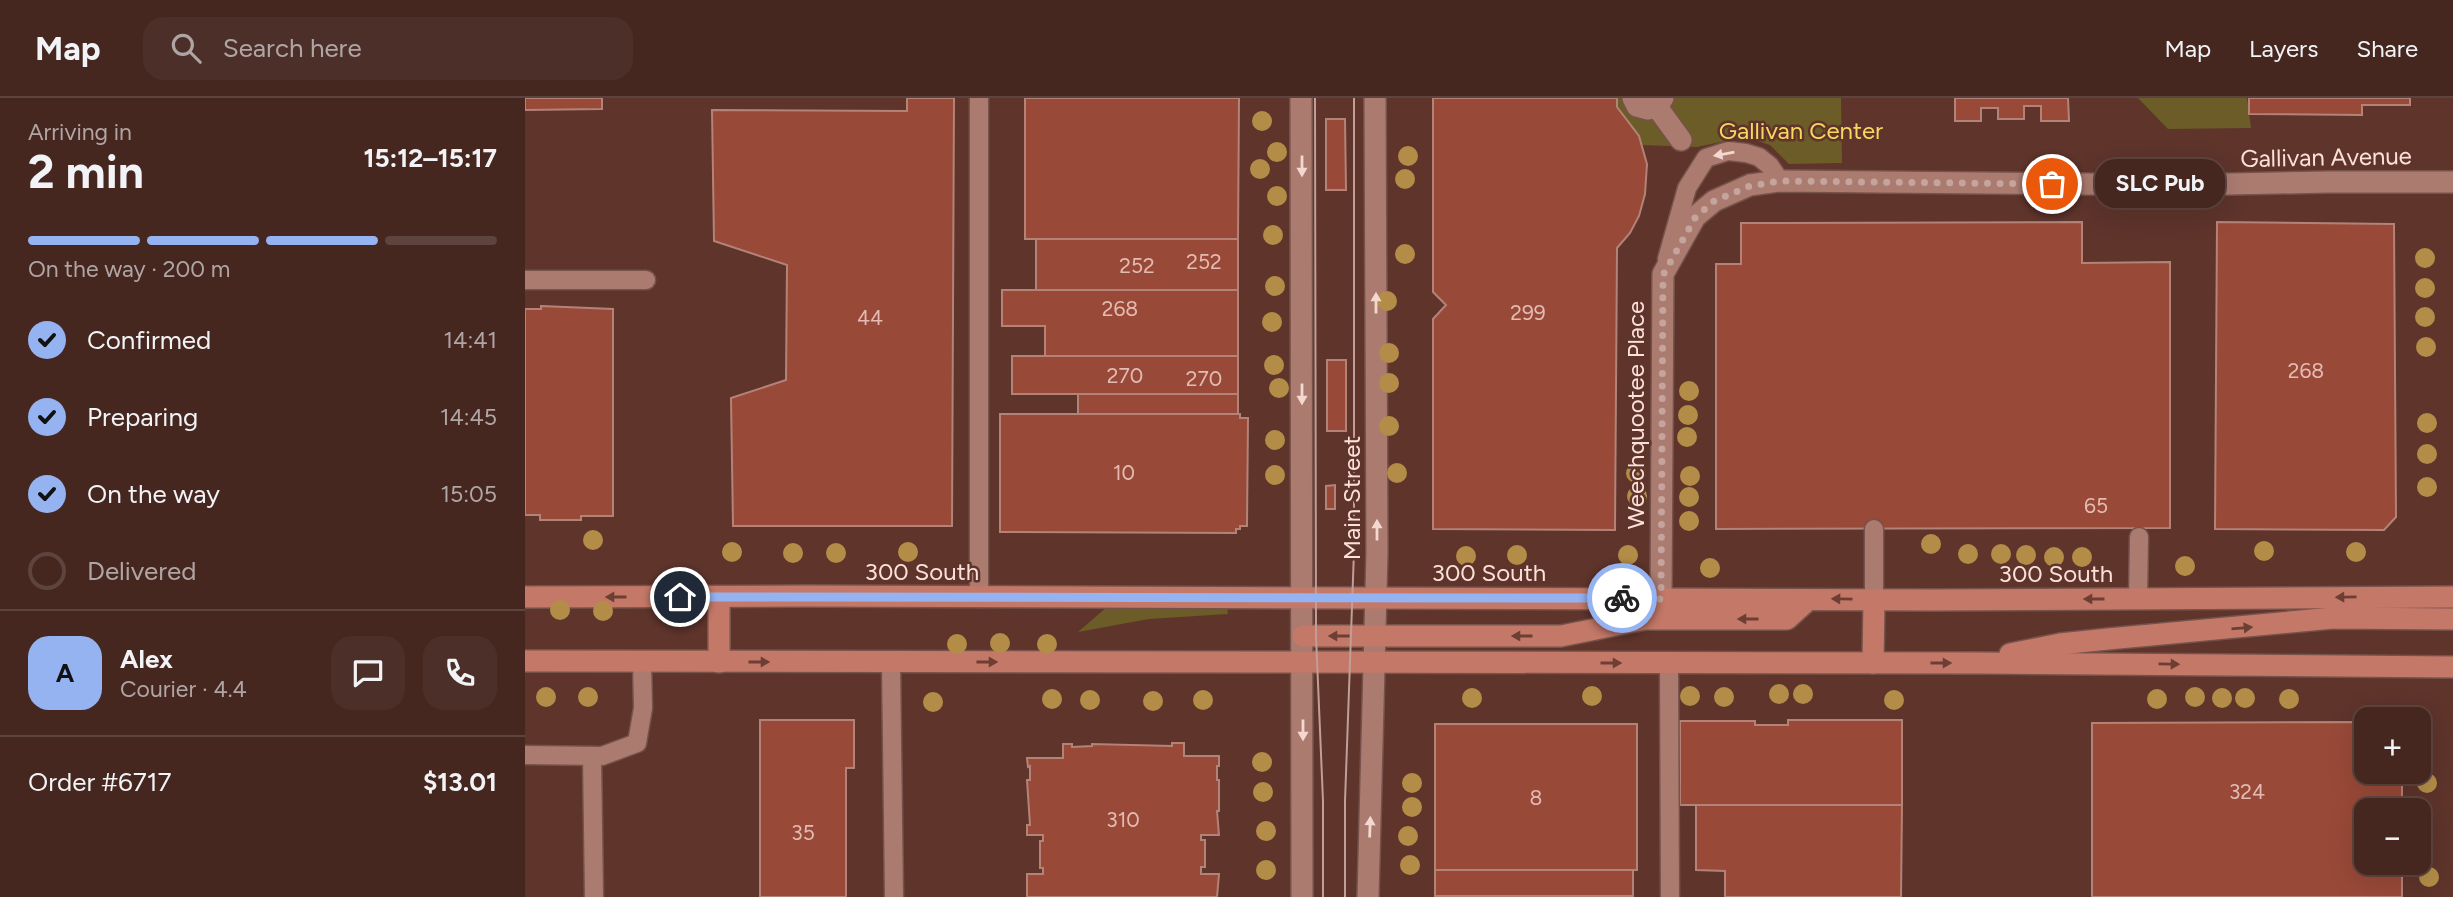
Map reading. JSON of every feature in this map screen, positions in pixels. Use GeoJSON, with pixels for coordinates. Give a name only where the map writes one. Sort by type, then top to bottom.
{"type":"FeatureCollection","features":[{"type":"Feature","properties":{"kind":"street","name":"Main Street"},"geometry":{"type":"LineString","coordinates":[[1301,98],[1302,897]]}},
{"type":"Feature","properties":{"kind":"street","name":"Main Street"},"geometry":{"type":"LineString","coordinates":[[1368,897],[1376,599],[1375,98]]}},
{"type":"Feature","properties":{"kind":"street"},"geometry":{"type":"LineString","coordinates":[[1633,98],[1642,109],[1660,102],[1681,140]]}},
{"type":"Feature","properties":{"kind":"street","name":"Gallivan Avenue"},"geometry":{"type":"LineString","coordinates":[[1780,181],[2184,186],[2453,182]]}},
{"type":"Feature","properties":{"kind":"street","name":"Weechquootee Place"},"geometry":{"type":"LineString","coordinates":[[1661,599],[1663,275],[1695,218],[1714,201],[1750,186],[1780,181]]}},
{"type":"Feature","properties":{"kind":"street","name":"300 South"},"geometry":{"type":"LineString","coordinates":[[525,597],[1874,600],[2453,597]]}},
{"type":"Feature","properties":{"kind":"street"},"geometry":{"type":"LineString","coordinates":[[719,598],[719,662]]}},
{"type":"Feature","properties":{"kind":"street"},"geometry":{"type":"LineString","coordinates":[[1303,636],[1561,636],[1646,620],[1787,620],[1808,600]]}},
{"type":"Feature","properties":{"kind":"street"},"geometry":{"type":"LineString","coordinates":[[1873,663],[1874,600]]}},
{"type":"Feature","properties":{"kind":"street"},"geometry":{"type":"LineString","coordinates":[[1981,663],[2025,651],[2108,639],[2333,618],[2453,618]]}},
{"type":"Feature","properties":{"kind":"street"},"geometry":{"type":"LineString","coordinates":[[525,661],[1981,663],[2453,667]]}},
{"type":"Feature","properties":{"kind":"lane"},"geometry":{"type":"LineString","coordinates":[[979,98],[979,598]]}},
{"type":"Feature","properties":{"kind":"lane","name":"Weechquootee Place"},"geometry":{"type":"LineString","coordinates":[[1663,275],[1687,188],[1706,158],[1728,151],[1759,157],[1770,166],[1780,181]]}},
{"type":"Feature","properties":{"kind":"lane"},"geometry":{"type":"LineString","coordinates":[[525,280],[646,280]]}},
{"type":"Feature","properties":{"kind":"lane"},"geometry":{"type":"LineString","coordinates":[[1874,529],[1874,600]]}},
{"type":"Feature","properties":{"kind":"lane"},"geometry":{"type":"LineString","coordinates":[[2138,599],[2139,537]]}},
{"type":"Feature","properties":{"kind":"lane"},"geometry":{"type":"LineString","coordinates":[[525,755],[602,756],[637,743],[643,708],[642,662]]}},
{"type":"Feature","properties":{"kind":"lane"},"geometry":{"type":"LineString","coordinates":[[891,662],[894,897]]}},
{"type":"Feature","properties":{"kind":"lane"},"geometry":{"type":"LineString","coordinates":[[1668,663],[1669,897]]}},
{"type":"Feature","properties":{"kind":"lane"},"geometry":{"type":"LineString","coordinates":[[592,756],[594,897]]}},
{"type":"Feature","properties":{"kind":"green space","name":"Gallivan Center"},"geometry":{"type":"Polygon","coordinates":[[[1617,98],[1841,98],[1842,163],[1789,164],[1770,145],[1745,137],[1697,147],[1641,145],[1617,107],[1617,98]]]}},
{"type":"Feature","properties":{"kind":"green space"},"geometry":{"type":"Polygon","coordinates":[[[2138,98],[2247,98],[2251,128],[2168,129],[2138,98]]]}},
{"type":"Feature","properties":{"kind":"green space"},"geometry":{"type":"Polygon","coordinates":[[[1107,607],[1227,607],[1228,614],[1149,619],[1078,632],[1107,607]]]}},
{"type":"Feature","properties":{"kind":"building"},"geometry":{"type":"Polygon","coordinates":[[[525,98],[602,98],[602,109],[525,110],[525,98]]]}},
{"type":"Feature","properties":{"kind":"building"},"geometry":{"type":"Polygon","coordinates":[[[907,98],[954,98],[952,526],[733,526],[731,398],[786,380],[787,265],[714,241],[712,110],[907,111],[907,98]]]}},
{"type":"Feature","properties":{"kind":"building"},"geometry":{"type":"Polygon","coordinates":[[[1025,98],[1239,98],[1238,239],[1025,239],[1025,98]]]}},
{"type":"Feature","properties":{"kind":"building"},"geometry":{"type":"Polygon","coordinates":[[[1433,98],[1617,98],[1617,107],[1639,136],[1647,164],[1645,194],[1639,216],[1630,233],[1617,248],[1615,530],[1433,529],[1433,319],[1446,305],[1433,292],[1433,98]]]}},
{"type":"Feature","properties":{"kind":"building"},"geometry":{"type":"Polygon","coordinates":[[[1955,98],[2068,98],[2069,121],[2041,121],[2041,106],[2024,106],[2024,119],[1998,119],[1998,108],[1981,108],[1981,121],[1955,121],[1955,98]]]}},
{"type":"Feature","properties":{"kind":"building"},"geometry":{"type":"Polygon","coordinates":[[[2249,98],[2410,98],[2410,105],[2362,105],[2362,115],[2249,114],[2249,98]]]}},
{"type":"Feature","properties":{"kind":"building"},"geometry":{"type":"Polygon","coordinates":[[[1326,119],[1345,119],[1346,190],[1326,190],[1326,119]]]}},
{"type":"Feature","properties":{"kind":"building"},"geometry":{"type":"Polygon","coordinates":[[[2082,222],[2082,263],[2170,262],[2170,528],[1716,529],[1716,264],[1741,264],[1741,223],[2082,222]]]}},
{"type":"Feature","properties":{"kind":"building"},"geometry":{"type":"Polygon","coordinates":[[[2217,222],[2394,224],[2396,517],[2384,530],[2215,529],[2217,222]]]}},
{"type":"Feature","properties":{"kind":"building"},"geometry":{"type":"Polygon","coordinates":[[[1036,239],[1238,239],[1238,290],[1036,290],[1036,239]]]}},
{"type":"Feature","properties":{"kind":"building"},"geometry":{"type":"Polygon","coordinates":[[[1002,290],[1238,290],[1238,356],[1045,356],[1045,326],[1002,326],[1002,290]]]}},
{"type":"Feature","properties":{"kind":"building"},"geometry":{"type":"Polygon","coordinates":[[[541,306],[613,309],[613,516],[581,516],[581,520],[540,520],[540,515],[525,515],[525,309],[541,309],[541,306]]]}},
{"type":"Feature","properties":{"kind":"building"},"geometry":{"type":"Polygon","coordinates":[[[1012,356],[1238,356],[1238,394],[1012,394],[1012,356]]]}},
{"type":"Feature","properties":{"kind":"building"},"geometry":{"type":"Polygon","coordinates":[[[1327,360],[1346,360],[1346,431],[1327,431],[1327,360]]]}},
{"type":"Feature","properties":{"kind":"building"},"geometry":{"type":"Polygon","coordinates":[[[1078,394],[1238,394],[1238,414],[1078,414],[1078,394]]]}},
{"type":"Feature","properties":{"kind":"building"},"geometry":{"type":"Polygon","coordinates":[[[1000,414],[1240,414],[1240,418],[1248,418],[1247,526],[1240,526],[1236,533],[1000,532],[1000,414]]]}},
{"type":"Feature","properties":{"kind":"building"},"geometry":{"type":"Polygon","coordinates":[[[1335,485],[1335,509],[1326,509],[1326,486],[1335,485]]]}},
{"type":"Feature","properties":{"kind":"building"},"geometry":{"type":"Polygon","coordinates":[[[760,720],[854,720],[854,768],[846,768],[846,897],[760,897],[760,720]]]}},
{"type":"Feature","properties":{"kind":"building"},"geometry":{"type":"Polygon","coordinates":[[[1788,720],[1902,720],[1902,805],[1680,805],[1680,721],[1755,721],[1755,725],[1788,725],[1788,720]]]}},
{"type":"Feature","properties":{"kind":"building"},"geometry":{"type":"Polygon","coordinates":[[[2354,722],[2354,784],[2402,784],[2402,798],[2354,798],[2354,875],[2402,875],[2402,897],[2092,897],[2092,723],[2354,722]]]}},
{"type":"Feature","properties":{"kind":"building"},"geometry":{"type":"Polygon","coordinates":[[[1435,724],[1637,724],[1637,870],[1435,870],[1435,724]]]}},
{"type":"Feature","properties":{"kind":"building"},"geometry":{"type":"Polygon","coordinates":[[[1172,743],[1184,743],[1184,756],[1219,756],[1219,835],[1201,835],[1201,840],[1205,840],[1205,867],[1201,867],[1201,874],[1219,874],[1217,897],[1027,897],[1027,874],[1043,874],[1043,868],[1040,868],[1040,841],[1043,841],[1043,835],[1027,835],[1027,825],[1030,825],[1027,780],[1030,780],[1030,766],[1028,767],[1027,758],[1063,758],[1063,744],[1072,744],[1072,747],[1092,744],[1172,746],[1172,743]]]}},
{"type":"Feature","properties":{"kind":"building"},"geometry":{"type":"Polygon","coordinates":[[[1696,805],[1902,805],[1901,897],[1725,897],[1725,871],[1696,870],[1696,805]]]}},
{"type":"Feature","properties":{"kind":"building"},"geometry":{"type":"Polygon","coordinates":[[[1435,870],[1633,870],[1633,896],[1435,896],[1435,870]]]}},
{"type":"Feature","properties":{"kind":"building"},"geometry":{"type":"Polygon","coordinates":[[[1580,896],[1580,897],[1435,897],[1580,896]]]}},
{"type":"Feature","properties":{"kind":"tram line"},"geometry":{"type":"LineString","coordinates":[[1315,98],[1316,636],[1323,801],[1323,897]]}},
{"type":"Feature","properties":{"kind":"tram line"},"geometry":{"type":"LineString","coordinates":[[1345,897],[1345,801],[1354,551],[1354,98]]}},
{"type":"Feature","properties":{"kind":"way so far"},"geometry":{"type":"LineString","coordinates":[[1622,598],[1661,599],[1663,275],[1695,218],[1714,201],[1733,191],[1780,181],[2052,184]]}},
{"type":"Feature","properties":{"kind":"place","name":"SLC Pub"},"geometry":{"type":"Point","coordinates":[2052,184]}},
{"type":"Feature","properties":{"kind":"route"},"geometry":{"type":"LineString","coordinates":[[680,597],[1622,598]]}}]}
